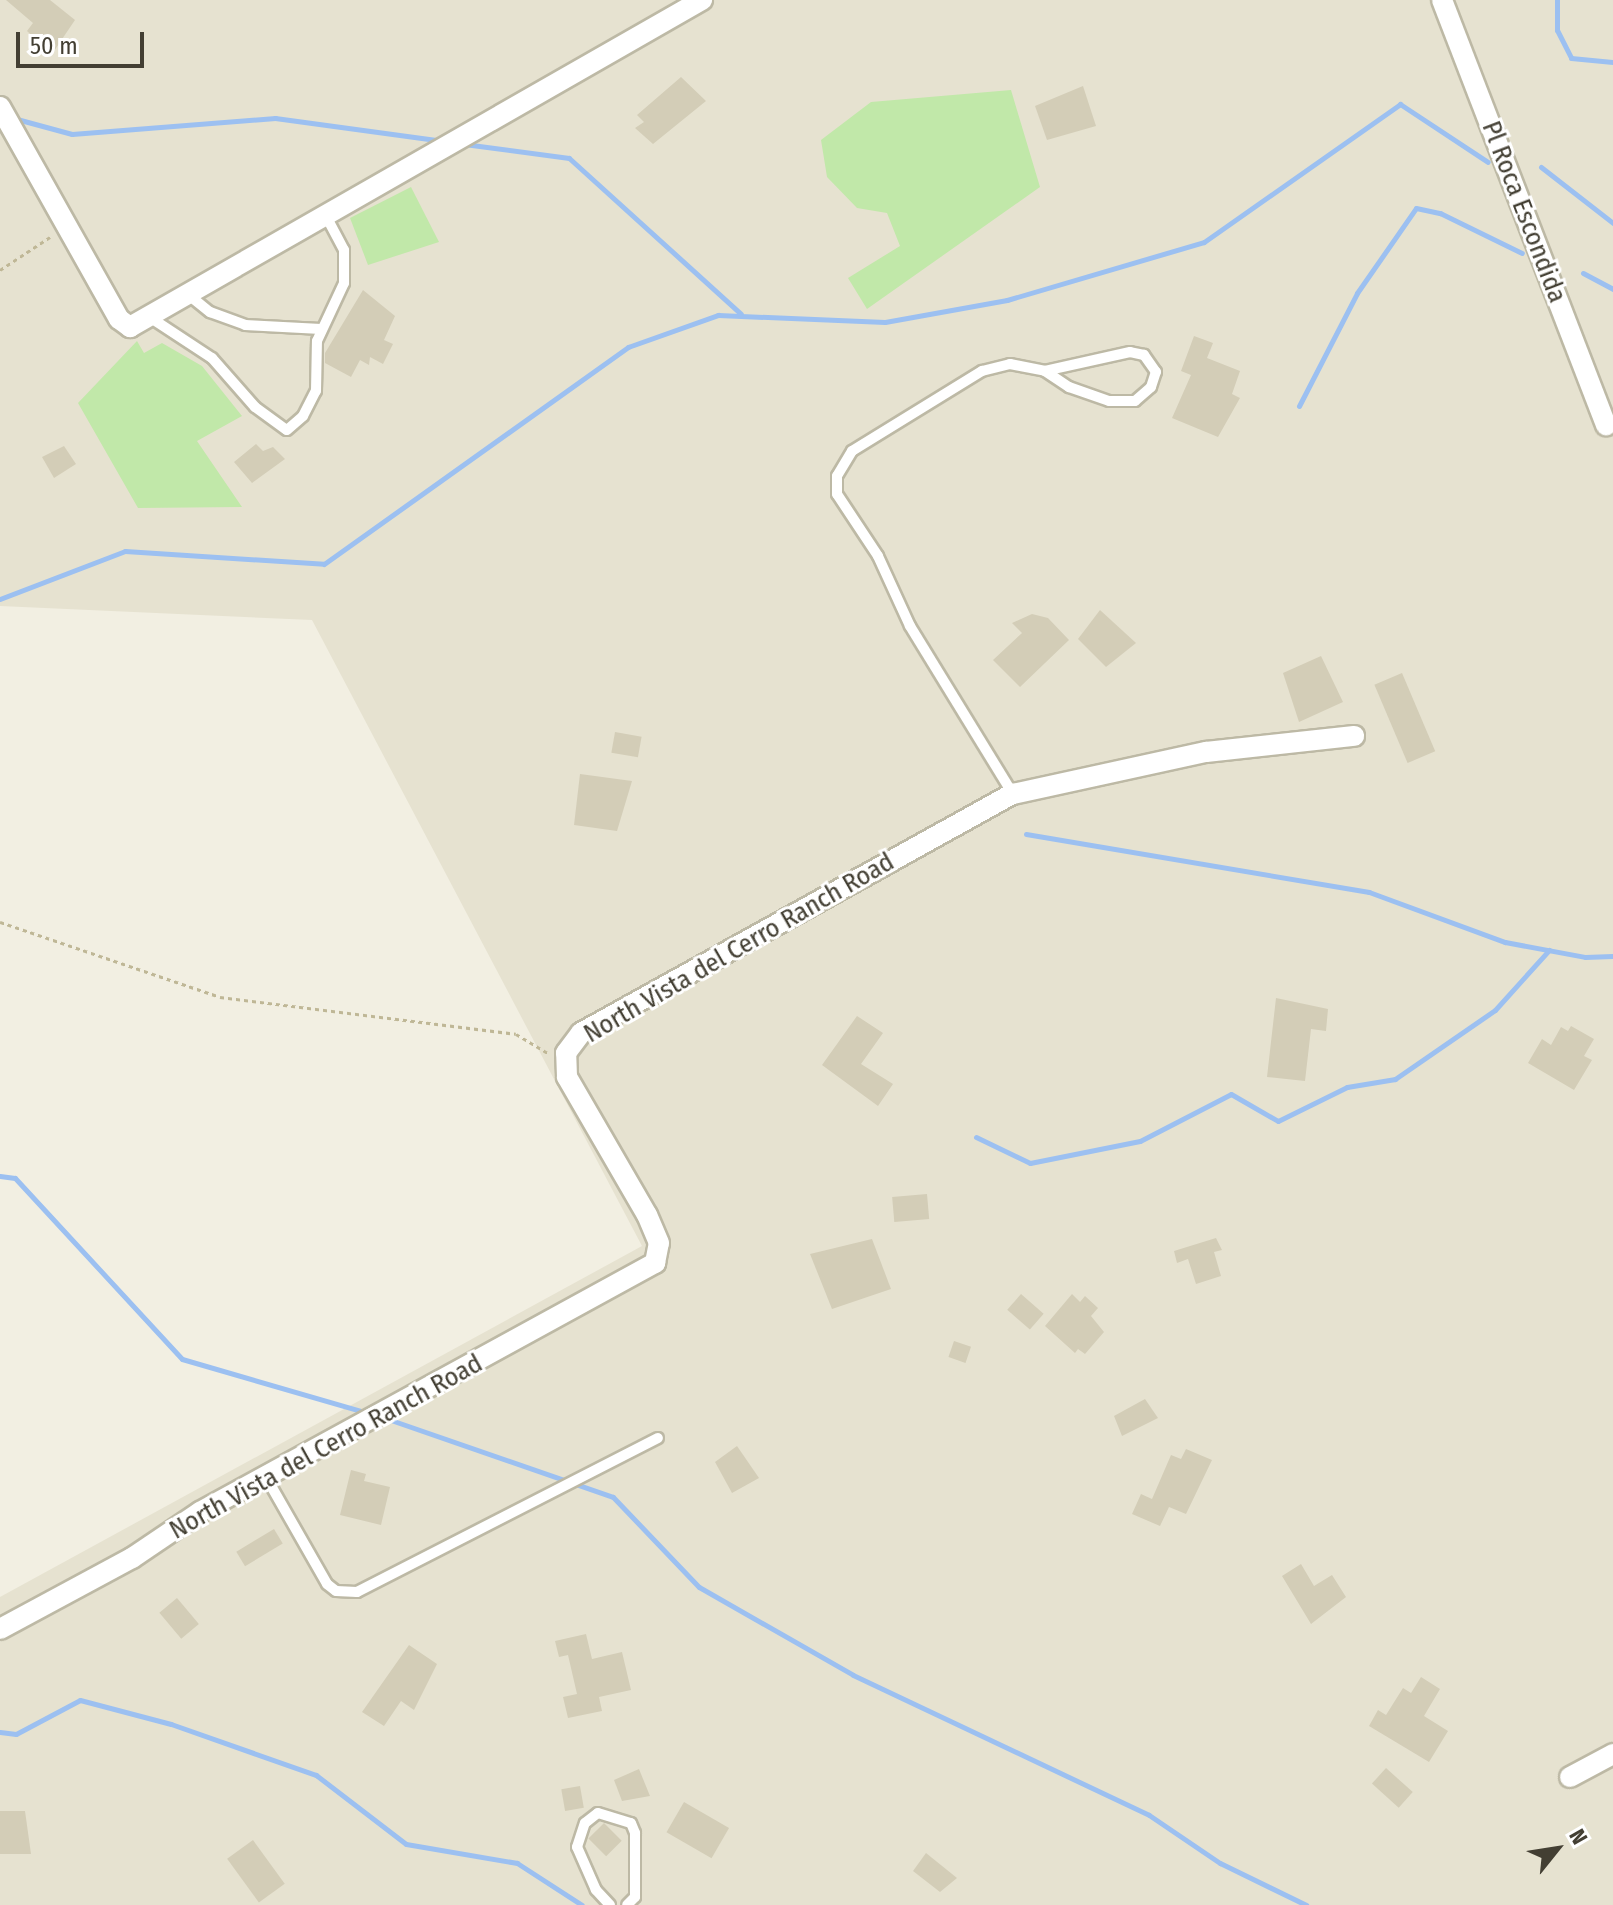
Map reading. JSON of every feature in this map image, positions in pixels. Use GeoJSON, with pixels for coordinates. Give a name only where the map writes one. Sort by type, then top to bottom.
{"type":"FeatureCollection","features":[{"type":"Feature","properties":{"kind":"street"},"geometry":{"type":"LineString","coordinates":[[0,107],[119,319],[130,327],[190,296],[702,0]]}},
{"type":"Feature","properties":{"kind":"street","name":"Pl Roca Escondida"},"geometry":{"type":"LineString","coordinates":[[1442,0],[1606,425]]}},
{"type":"Feature","properties":{"kind":"street","name":"North Vista del Cerro Ranch Road"},"geometry":{"type":"LineString","coordinates":[[0,1629],[266,1477],[655,1263],[659,1243],[647,1215],[581,1105],[567,1065],[566,1053],[581,1033],[1013,794],[1206,752],[1354,736]]}},
{"type":"Feature","properties":{"kind":"street"},"geometry":{"type":"LineString","coordinates":[[1570,1777],[1613,1754]]}},
{"type":"Feature","properties":{"kind":"lane"},"geometry":{"type":"LineString","coordinates":[[151,318],[212,358],[255,407],[287,430],[303,416],[316,391],[321,329],[344,283],[344,250],[326,216]]}},
{"type":"Feature","properties":{"kind":"lane"},"geometry":{"type":"LineString","coordinates":[[190,296],[210,312],[245,325],[321,329]]}},
{"type":"Feature","properties":{"kind":"lane"},"geometry":{"type":"LineString","coordinates":[[1013,794],[910,626],[878,556],[837,494],[837,476],[852,451],[982,371],[1010,364],[1045,371],[1069,387],[1109,401],[1135,401],[1151,387],[1156,372],[1144,355],[1130,352],[1045,371]]}},
{"type":"Feature","properties":{"kind":"lane"},"geometry":{"type":"LineString","coordinates":[[266,1477],[327,1584],[336,1591],[357,1592],[658,1438]]}},
{"type":"Feature","properties":{"kind":"lane"},"geometry":{"type":"LineString","coordinates":[[610,1905],[596,1890],[577,1847],[585,1823],[598,1813],[631,1823],[635,1833],[635,1897],[627,1905]]}},
{"type":"Feature","properties":{"kind":"path"},"geometry":{"type":"LineString","coordinates":[[0,270],[66,224]]}},
{"type":"Feature","properties":{"kind":"path"},"geometry":{"type":"LineString","coordinates":[[0,922],[220,997],[516,1034],[567,1065]]}},
{"type":"Feature","properties":{"kind":"shaded area"},"geometry":{"type":"Polygon","coordinates":[[[0,0],[1613,0],[1613,1905],[0,1905],[0,1597],[642,1246],[312,620],[0,606],[0,0]]]}},
{"type":"Feature","properties":{"kind":"green space"},"geometry":{"type":"Polygon","coordinates":[[[1011,90],[1040,187],[867,309],[848,278],[900,246],[887,213],[857,208],[827,177],[821,140],[871,102],[1011,90]]]}},
{"type":"Feature","properties":{"kind":"green space"},"geometry":{"type":"Polygon","coordinates":[[[411,187],[439,242],[368,265],[350,218],[411,187]]]}},
{"type":"Feature","properties":{"kind":"green space"},"geometry":{"type":"Polygon","coordinates":[[[137,341],[144,353],[162,343],[202,366],[242,416],[197,441],[242,507],[138,508],[78,403],[137,341]]]}},
{"type":"Feature","properties":{"kind":"building"},"geometry":{"type":"Polygon","coordinates":[[[6,0],[50,0],[75,20],[52,54],[27,31],[33,23],[6,0]]]}},
{"type":"Feature","properties":{"kind":"building"},"geometry":{"type":"Polygon","coordinates":[[[681,77],[706,101],[653,144],[635,128],[644,122],[637,115],[681,77]]]}},
{"type":"Feature","properties":{"kind":"building"},"geometry":{"type":"Polygon","coordinates":[[[1083,86],[1096,126],[1047,140],[1035,106],[1083,86]]]}},
{"type":"Feature","properties":{"kind":"building"},"geometry":{"type":"Polygon","coordinates":[[[363,290],[395,316],[384,340],[393,344],[383,364],[370,357],[369,365],[360,360],[351,377],[325,363],[325,353],[363,290]]]}},
{"type":"Feature","properties":{"kind":"building"},"geometry":{"type":"Polygon","coordinates":[[[1194,336],[1213,343],[1207,358],[1240,371],[1232,394],[1240,398],[1218,437],[1172,418],[1191,375],[1181,371],[1194,336]]]}},
{"type":"Feature","properties":{"kind":"building"},"geometry":{"type":"Polygon","coordinates":[[[256,444],[263,451],[273,447],[285,459],[252,483],[234,462],[256,444]]]}},
{"type":"Feature","properties":{"kind":"building"},"geometry":{"type":"Polygon","coordinates":[[[64,446],[76,464],[54,478],[42,457],[64,446]]]}},
{"type":"Feature","properties":{"kind":"building"},"geometry":{"type":"Polygon","coordinates":[[[1100,610],[1136,643],[1106,667],[1078,639],[1100,610]]]}},
{"type":"Feature","properties":{"kind":"building"},"geometry":{"type":"Polygon","coordinates":[[[1032,614],[1048,618],[1069,640],[1020,687],[993,660],[1022,633],[1012,623],[1032,614]]]}},
{"type":"Feature","properties":{"kind":"building"},"geometry":{"type":"Polygon","coordinates":[[[1321,656],[1343,702],[1299,722],[1283,673],[1321,656]]]}},
{"type":"Feature","properties":{"kind":"building"},"geometry":{"type":"Polygon","coordinates":[[[1402,673],[1435,751],[1408,763],[1374,685],[1402,673]]]}},
{"type":"Feature","properties":{"kind":"building"},"geometry":{"type":"Polygon","coordinates":[[[615,732],[642,737],[638,757],[611,753],[615,732]]]}},
{"type":"Feature","properties":{"kind":"building"},"geometry":{"type":"Polygon","coordinates":[[[580,774],[632,781],[617,831],[574,825],[580,774]]]}},
{"type":"Feature","properties":{"kind":"building"},"geometry":{"type":"Polygon","coordinates":[[[1276,998],[1328,1009],[1326,1031],[1311,1029],[1305,1081],[1267,1077],[1276,998]]]}},
{"type":"Feature","properties":{"kind":"building"},"geometry":{"type":"Polygon","coordinates":[[[857,1016],[883,1033],[861,1064],[893,1084],[878,1106],[822,1065],[857,1016]]]}},
{"type":"Feature","properties":{"kind":"building"},"geometry":{"type":"Polygon","coordinates":[[[1571,1026],[1594,1039],[1584,1056],[1592,1060],[1574,1090],[1528,1063],[1542,1039],[1551,1045],[1561,1027],[1568,1031],[1571,1026]]]}},
{"type":"Feature","properties":{"kind":"building"},"geometry":{"type":"Polygon","coordinates":[[[927,1194],[929,1219],[894,1222],[892,1197],[927,1194]]]}},
{"type":"Feature","properties":{"kind":"building"},"geometry":{"type":"Polygon","coordinates":[[[1216,1238],[1222,1250],[1214,1252],[1221,1276],[1196,1284],[1188,1259],[1177,1263],[1174,1251],[1216,1238]]]}},
{"type":"Feature","properties":{"kind":"building"},"geometry":{"type":"Polygon","coordinates":[[[872,1239],[891,1289],[832,1309],[810,1254],[872,1239]]]}},
{"type":"Feature","properties":{"kind":"building"},"geometry":{"type":"Polygon","coordinates":[[[1021,1294],[1044,1314],[1030,1330],[1007,1310],[1021,1294]]]}},
{"type":"Feature","properties":{"kind":"building"},"geometry":{"type":"Polygon","coordinates":[[[1072,1294],[1080,1302],[1085,1296],[1098,1308],[1091,1316],[1104,1332],[1085,1354],[1078,1349],[1075,1353],[1045,1326],[1072,1294]]]}},
{"type":"Feature","properties":{"kind":"building"},"geometry":{"type":"Polygon","coordinates":[[[954,1341],[971,1347],[965,1363],[948,1357],[954,1341]]]}},
{"type":"Feature","properties":{"kind":"building"},"geometry":{"type":"Polygon","coordinates":[[[1145,1399],[1158,1418],[1122,1436],[1114,1416],[1145,1399]]]}},
{"type":"Feature","properties":{"kind":"building"},"geometry":{"type":"Polygon","coordinates":[[[737,1446],[759,1478],[732,1493],[715,1462],[737,1446]]]}},
{"type":"Feature","properties":{"kind":"building"},"geometry":{"type":"Polygon","coordinates":[[[1186,1449],[1212,1460],[1186,1514],[1169,1507],[1160,1526],[1132,1514],[1141,1494],[1152,1499],[1171,1455],[1181,1459],[1186,1449]]]}},
{"type":"Feature","properties":{"kind":"building"},"geometry":{"type":"Polygon","coordinates":[[[351,1470],[366,1474],[364,1481],[390,1487],[381,1525],[340,1515],[351,1470]]]}},
{"type":"Feature","properties":{"kind":"building"},"geometry":{"type":"Polygon","coordinates":[[[274,1529],[283,1544],[245,1566],[236,1552],[274,1529]]]}},
{"type":"Feature","properties":{"kind":"building"},"geometry":{"type":"Polygon","coordinates":[[[1301,1564],[1314,1586],[1332,1575],[1346,1597],[1311,1624],[1282,1576],[1301,1564]]]}},
{"type":"Feature","properties":{"kind":"building"},"geometry":{"type":"Polygon","coordinates":[[[177,1598],[199,1624],[181,1639],[159,1613],[177,1598]]]}},
{"type":"Feature","properties":{"kind":"building"},"geometry":{"type":"Polygon","coordinates":[[[586,1634],[592,1659],[622,1652],[631,1690],[599,1697],[602,1711],[568,1718],[563,1697],[577,1694],[568,1655],[559,1657],[555,1641],[586,1634]]]}},
{"type":"Feature","properties":{"kind":"building"},"geometry":{"type":"Polygon","coordinates":[[[409,1645],[437,1664],[414,1710],[401,1701],[384,1726],[362,1712],[409,1645]]]}},
{"type":"Feature","properties":{"kind":"building"},"geometry":{"type":"Polygon","coordinates":[[[1421,1677],[1440,1689],[1424,1716],[1448,1731],[1429,1762],[1369,1726],[1378,1710],[1386,1715],[1403,1688],[1411,1693],[1421,1677]]]}},
{"type":"Feature","properties":{"kind":"building"},"geometry":{"type":"Polygon","coordinates":[[[1386,1768],[1413,1792],[1399,1808],[1372,1784],[1386,1768]]]}},
{"type":"Feature","properties":{"kind":"building"},"geometry":{"type":"Polygon","coordinates":[[[639,1769],[650,1796],[622,1801],[614,1780],[639,1769]]]}},
{"type":"Feature","properties":{"kind":"building"},"geometry":{"type":"Polygon","coordinates":[[[580,1786],[584,1808],[565,1811],[561,1789],[580,1786]]]}},
{"type":"Feature","properties":{"kind":"building"},"geometry":{"type":"Polygon","coordinates":[[[684,1802],[729,1828],[712,1858],[666,1832],[684,1802]]]}},
{"type":"Feature","properties":{"kind":"building"},"geometry":{"type":"Polygon","coordinates":[[[0,1811],[25,1811],[31,1854],[0,1854],[0,1811]]]}},
{"type":"Feature","properties":{"kind":"building"},"geometry":{"type":"Polygon","coordinates":[[[604,1823],[622,1841],[606,1856],[588,1839],[604,1823]]]}},
{"type":"Feature","properties":{"kind":"building"},"geometry":{"type":"Polygon","coordinates":[[[253,1840],[285,1884],[259,1902],[227,1859],[253,1840]]]}},
{"type":"Feature","properties":{"kind":"building"},"geometry":{"type":"Polygon","coordinates":[[[926,1853],[957,1878],[940,1892],[913,1871],[926,1853]]]}},
{"type":"Feature","properties":{"kind":"waterway"},"geometry":{"type":"LineString","coordinates":[[1557,0],[1557,30],[1571,58],[1613,62]]}},
{"type":"Feature","properties":{"kind":"waterway"},"geometry":{"type":"LineString","coordinates":[[0,599],[125,551],[324,564],[628,347],[718,315],[885,322],[1007,300],[1204,242],[1400,104],[1488,162]]}},
{"type":"Feature","properties":{"kind":"waterway"},"geometry":{"type":"LineString","coordinates":[[13,118],[72,134],[275,118],[443,141]]}},
{"type":"Feature","properties":{"kind":"waterway"},"geometry":{"type":"LineString","coordinates":[[464,144],[569,158],[741,314]]}},
{"type":"Feature","properties":{"kind":"waterway"},"geometry":{"type":"LineString","coordinates":[[1541,167],[1613,223]]}},
{"type":"Feature","properties":{"kind":"waterway"},"geometry":{"type":"LineString","coordinates":[[1299,406],[1357,293],[1416,208],[1440,213],[1522,253]]}},
{"type":"Feature","properties":{"kind":"waterway"},"geometry":{"type":"LineString","coordinates":[[1583,273],[1613,289]]}},
{"type":"Feature","properties":{"kind":"waterway"},"geometry":{"type":"LineString","coordinates":[[1026,834],[1369,892],[1505,942],[1585,957],[1613,956]]}},
{"type":"Feature","properties":{"kind":"waterway"},"geometry":{"type":"LineString","coordinates":[[976,1137],[1030,1163],[1140,1141],[1231,1094],[1278,1121],[1347,1087],[1395,1079],[1495,1010],[1549,950]]}},
{"type":"Feature","properties":{"kind":"waterway"},"geometry":{"type":"LineString","coordinates":[[0,1176],[15,1178],[182,1359],[368,1413]]}},
{"type":"Feature","properties":{"kind":"waterway"},"geometry":{"type":"LineString","coordinates":[[385,1418],[613,1497],[699,1587],[853,1675],[1149,1815],[1220,1863],[1306,1905]]}},
{"type":"Feature","properties":{"kind":"waterway"},"geometry":{"type":"LineString","coordinates":[[0,1732],[16,1734],[80,1700],[171,1724],[316,1775],[406,1844],[517,1863],[582,1905]]}}]}
